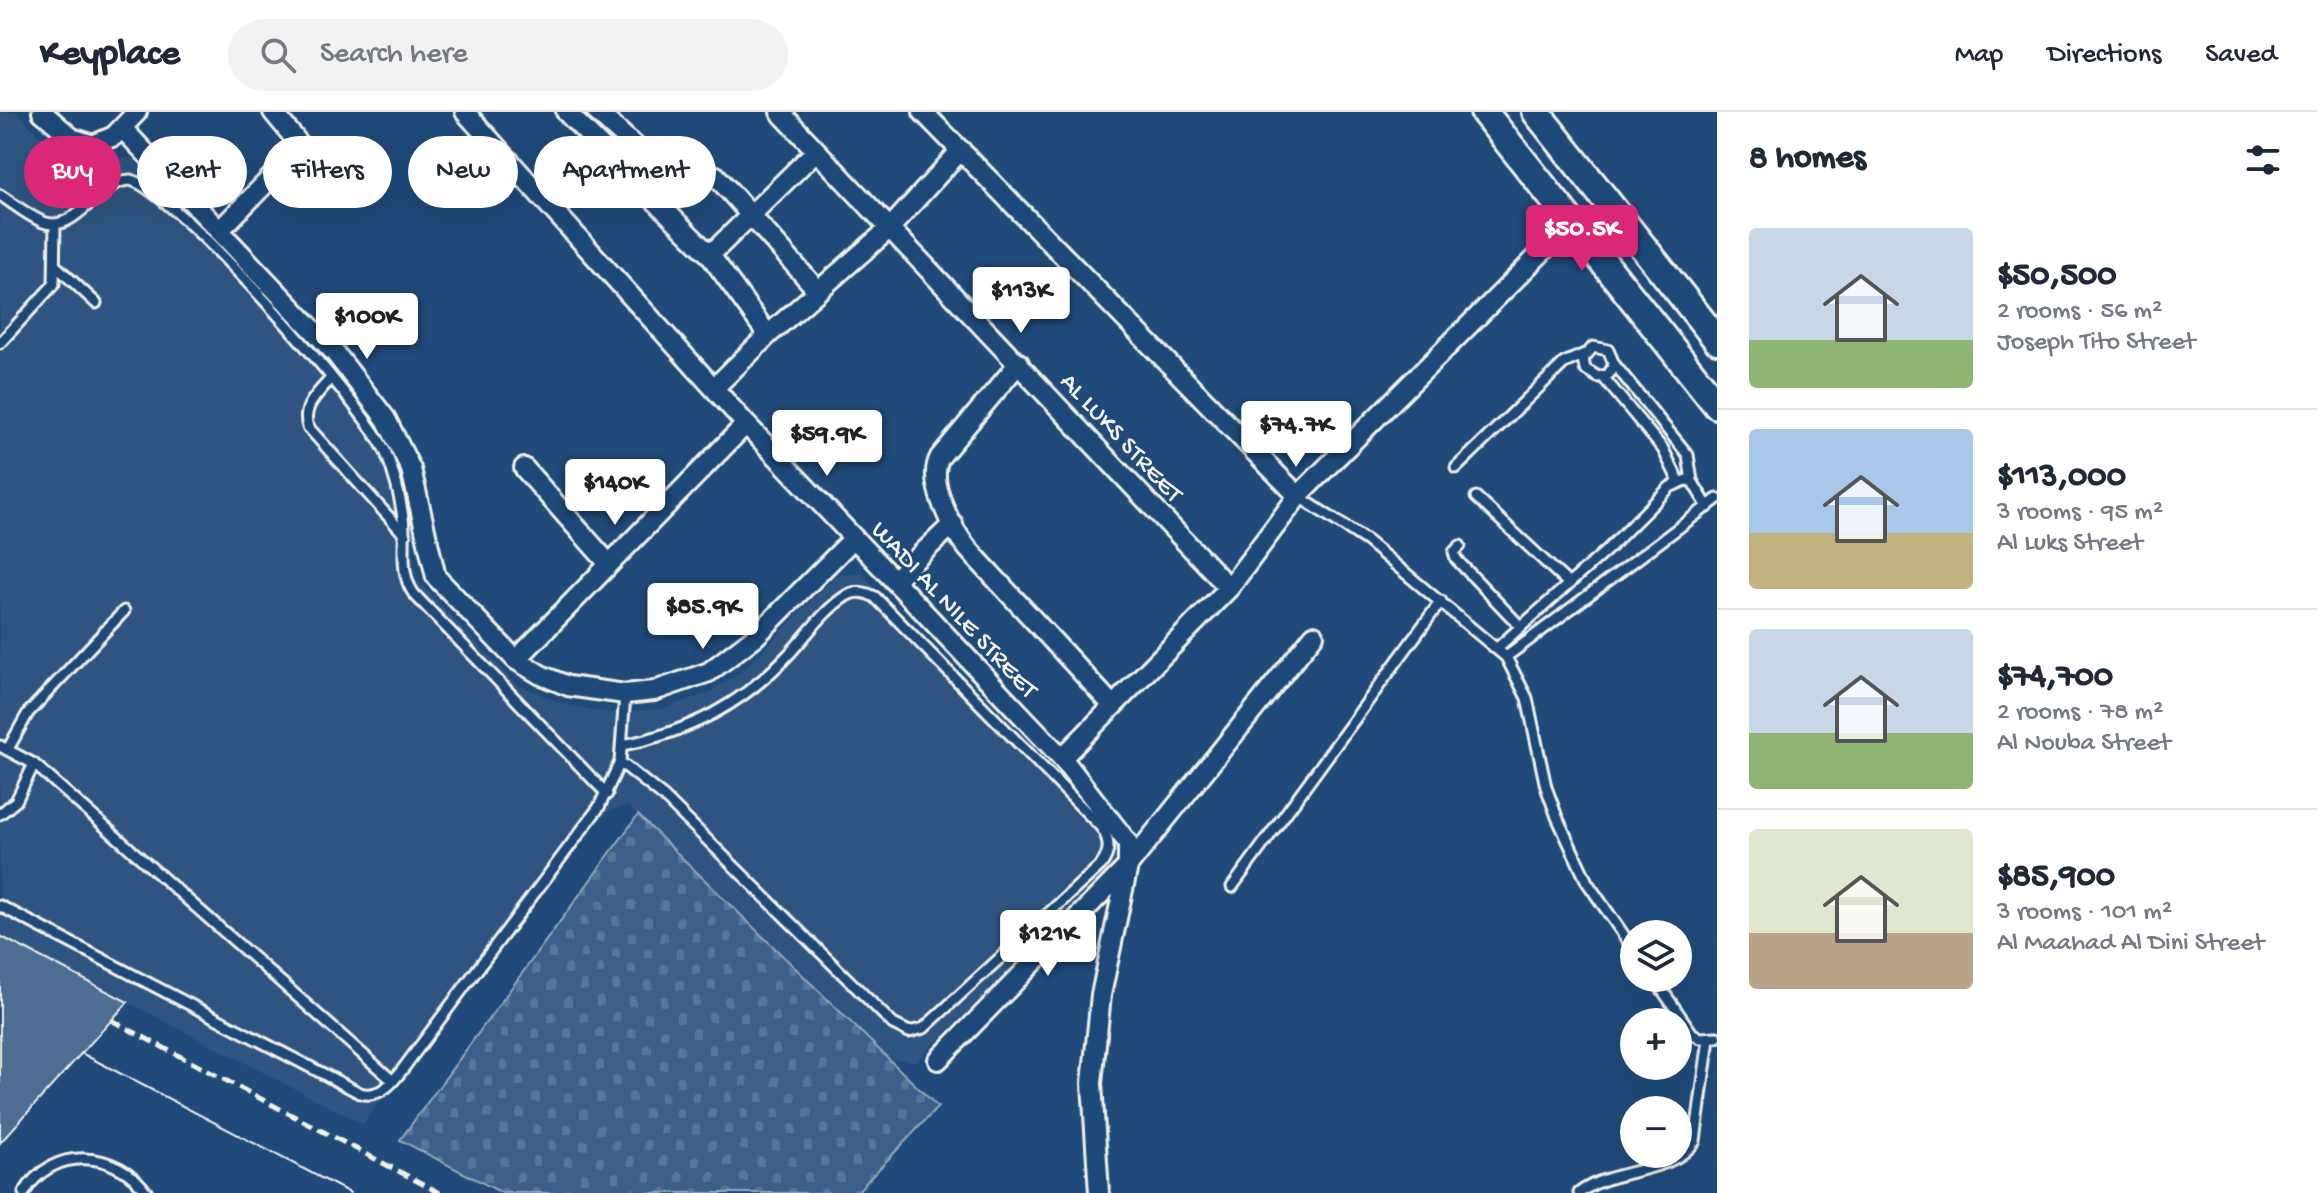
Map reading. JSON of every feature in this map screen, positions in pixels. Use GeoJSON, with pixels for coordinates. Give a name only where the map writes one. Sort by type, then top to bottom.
{"type":"FeatureCollection","features":[{"type":"Feature","properties":{"kind":"main road"},"geometry":{"type":"LineString","coordinates":[[1484,112],[1717,405]]}},
{"type":"Feature","properties":{"kind":"main road"},"geometry":{"type":"LineString","coordinates":[[1536,112],[1717,340]]}},
{"type":"Feature","properties":{"kind":"street"},"geometry":{"type":"LineString","coordinates":[[42,112],[72,138],[93,145],[105,142],[137,112]]}},
{"type":"Feature","properties":{"kind":"street"},"geometry":{"type":"LineString","coordinates":[[219,231],[297,151],[296,140],[273,112]]}},
{"type":"Feature","properties":{"kind":"street","name":"WADI AL NILE STREET"},"geometry":{"type":"LineString","coordinates":[[465,112],[746,424],[1062,758],[1128,843],[1128,866]]}},
{"type":"Feature","properties":{"kind":"street"},"geometry":{"type":"LineString","coordinates":[[566,112],[710,255],[768,335]]}},
{"type":"Feature","properties":{"kind":"street"},"geometry":{"type":"LineString","coordinates":[[597,112],[624,136]]}},
{"type":"Feature","properties":{"kind":"street","name":"AL LUKS STREET"},"geometry":{"type":"LineString","coordinates":[[780,112],[1229,588]]}},
{"type":"Feature","properties":{"kind":"street"},"geometry":{"type":"LineString","coordinates":[[923,112],[1298,496]]}},
{"type":"Feature","properties":{"kind":"street"},"geometry":{"type":"LineString","coordinates":[[122,128],[335,353],[386,419],[411,469],[436,577],[516,660],[568,686],[625,694],[682,683],[734,656],[854,538]]}},
{"type":"Feature","properties":{"kind":"street"},"geometry":{"type":"LineString","coordinates":[[714,388],[768,335],[890,228],[961,150]]}},
{"type":"Feature","properties":{"kind":"street"},"geometry":{"type":"LineString","coordinates":[[710,255],[816,151]]}},
{"type":"Feature","properties":{"kind":"street"},"geometry":{"type":"LineString","coordinates":[[716,176],[818,291]]}},
{"type":"Feature","properties":{"kind":"street"},"geometry":{"type":"LineString","coordinates":[[1062,758],[1229,588],[1298,496],[1573,221]]}},
{"type":"Feature","properties":{"kind":"street"},"geometry":{"type":"LineString","coordinates":[[1019,363],[937,462],[935,475],[953,524],[968,549],[1113,706]]}},
{"type":"Feature","properties":{"kind":"street"},"geometry":{"type":"LineString","coordinates":[[516,660],[746,424]]}},
{"type":"Feature","properties":{"kind":"street"},"geometry":{"type":"LineString","coordinates":[[524,468],[609,564]]}},
{"type":"Feature","properties":{"kind":"street"},"geometry":{"type":"LineString","coordinates":[[894,580],[953,524]]}},
{"type":"Feature","properties":{"kind":"street"},"geometry":{"type":"LineString","coordinates":[[938,1060],[1128,866],[1314,635]]}},
{"type":"Feature","properties":{"kind":"street"},"geometry":{"type":"LineString","coordinates":[[1099,1193],[1092,1083],[1101,995],[1128,866]]}},
{"type":"Feature","properties":{"kind":"lane"},"geometry":{"type":"LineString","coordinates":[[0,195],[42,222],[55,224],[68,221],[115,182],[130,180],[145,185],[230,266],[371,425],[386,452],[398,493],[405,535],[405,576],[414,594],[607,794]]}},
{"type":"Feature","properties":{"kind":"lane"},"geometry":{"type":"LineString","coordinates":[[0,343],[51,290],[57,267],[55,224]]}},
{"type":"Feature","properties":{"kind":"lane"},"geometry":{"type":"LineString","coordinates":[[57,267],[96,303]]}},
{"type":"Feature","properties":{"kind":"lane"},"geometry":{"type":"LineString","coordinates":[[1456,468],[1564,363],[1593,347],[1604,347],[1612,354],[1614,364],[1688,455],[1692,481],[1708,507]]}},
{"type":"Feature","properties":{"kind":"lane"},"geometry":{"type":"LineString","coordinates":[[1585,354],[1585,369],[1593,376],[1603,377],[1663,449],[1679,482]]}},
{"type":"Feature","properties":{"kind":"lane"},"geometry":{"type":"LineString","coordinates":[[1603,377],[1614,364]]}},
{"type":"Feature","properties":{"kind":"lane"},"geometry":{"type":"LineString","coordinates":[[331,378],[309,404],[305,417],[308,427],[405,535]]}},
{"type":"Feature","properties":{"kind":"lane"},"geometry":{"type":"LineString","coordinates":[[1496,649],[1679,482],[1692,481]]}},
{"type":"Feature","properties":{"kind":"lane"},"geometry":{"type":"LineString","coordinates":[[1298,496],[1350,528],[1506,657],[1527,698],[1546,787],[1557,817],[1587,882],[1620,930]]}},
{"type":"Feature","properties":{"kind":"lane"},"geometry":{"type":"LineString","coordinates":[[1476,497],[1569,584]]}},
{"type":"Feature","properties":{"kind":"lane"},"geometry":{"type":"LineString","coordinates":[[1506,657],[1717,499]]}},
{"type":"Feature","properties":{"kind":"lane"},"geometry":{"type":"LineString","coordinates":[[1460,546],[1454,552],[1456,559],[1521,627]]}},
{"type":"Feature","properties":{"kind":"lane"},"geometry":{"type":"LineString","coordinates":[[620,762],[664,797],[893,1024],[909,1032],[924,1028],[1101,865],[1108,853],[1108,839],[1101,827],[875,597],[863,593],[844,597],[777,668],[732,704],[680,730],[623,745]]}},
{"type":"Feature","properties":{"kind":"lane"},"geometry":{"type":"LineString","coordinates":[[1232,887],[1441,601]]}},
{"type":"Feature","properties":{"kind":"lane"},"geometry":{"type":"LineString","coordinates":[[124,611],[28,713],[4,748],[34,764],[393,1081]]}},
{"type":"Feature","properties":{"kind":"lane"},"geometry":{"type":"LineString","coordinates":[[0,906],[360,1093],[380,1093],[393,1081],[607,794],[620,762],[625,694]]}},
{"type":"Feature","properties":{"kind":"lane"},"geometry":{"type":"LineString","coordinates":[[0,814],[16,801],[34,764]]}},
{"type":"Feature","properties":{"kind":"lane"},"geometry":{"type":"LineString","coordinates":[[1579,1193],[1610,1176],[1674,1161],[1687,1153],[1695,1141],[1713,1038],[1692,1033],[1664,992]]}},
{"type":"Feature","properties":{"kind":"lane"},"geometry":{"type":"LineString","coordinates":[[24,1193],[39,1175],[55,1165],[91,1158],[126,1170],[147,1193]]}},
{"type":"Feature","properties":{"kind":"shaded area"},"geometry":{"type":"Polygon","coordinates":[[[0,112],[17,112],[40,136],[24,136],[24,208],[121,208],[121,159],[131,158],[137,164],[137,208],[182,208],[206,231],[370,420],[395,464],[409,509],[416,579],[516,684],[561,703],[608,713],[661,709],[711,692],[748,666],[837,574],[862,574],[1126,845],[1124,862],[916,1061],[888,1059],[638,815],[628,807],[610,810],[585,836],[363,1124],[0,936],[0,112]]]}},
{"type":"Feature","properties":{"kind":"green space"},"geometry":{"type":"Polygon","coordinates":[[[638,815],[938,1107],[856,1193],[502,1193],[400,1140],[638,815]]]}},
{"type":"Feature","properties":{"kind":"building"},"geometry":{"type":"Polygon","coordinates":[[[0,936],[128,1002],[0,1143],[0,936]]]}},
{"type":"Feature","properties":{"kind":"tram line"},"geometry":{"type":"LineString","coordinates":[[81,1053],[350,1193]]}},
{"type":"Feature","properties":{"kind":"railway"},"geometry":{"type":"LineString","coordinates":[[111,1020],[440,1193]]}}]}
